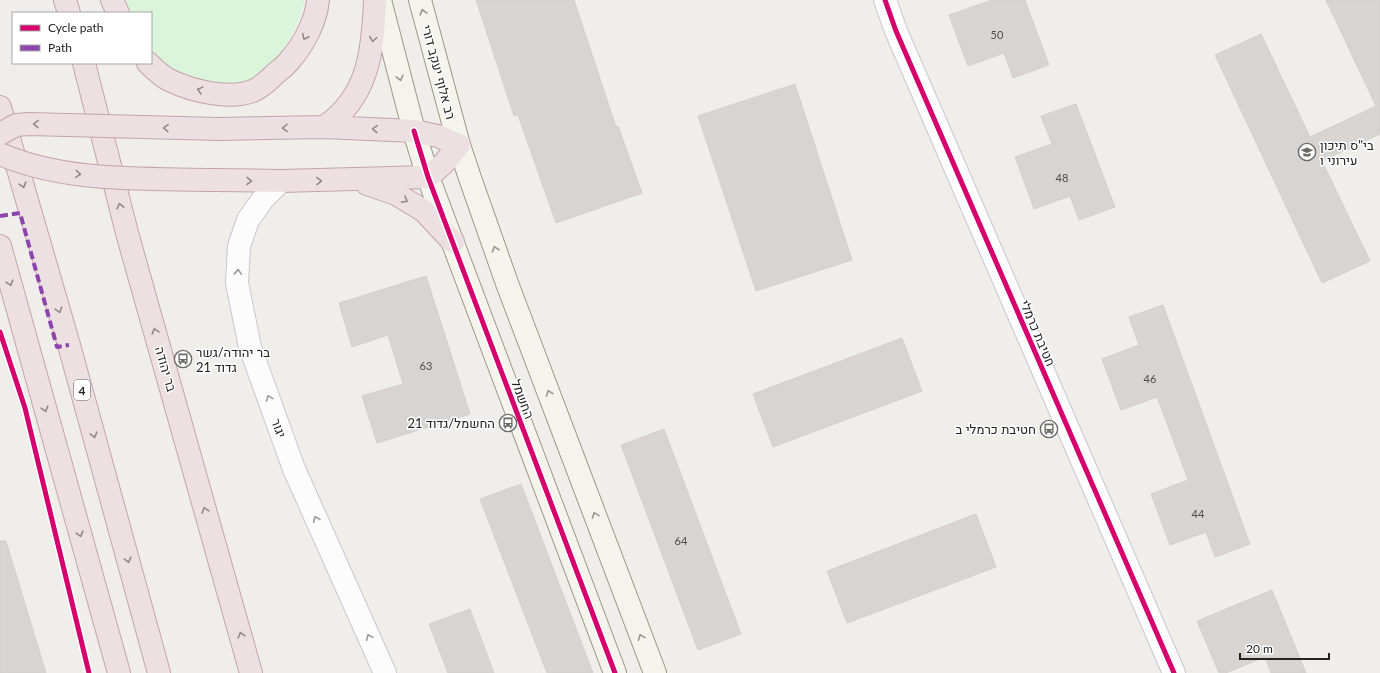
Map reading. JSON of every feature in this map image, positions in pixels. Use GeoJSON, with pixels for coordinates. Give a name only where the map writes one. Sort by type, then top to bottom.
{"type":"FeatureCollection","features":[{"type":"Feature","properties":{"kind":"highway"},"geometry":{"type":"LineString","coordinates":[[65,0],[69,12]]}},
{"type":"Feature","properties":{"kind":"highway"},"geometry":{"type":"LineString","coordinates":[[112,0],[118,12]]}},
{"type":"Feature","properties":{"kind":"highway"},"geometry":{"type":"LineString","coordinates":[[149,64],[169,80],[191,88],[215,94],[235,94],[255,90],[268,81],[290,61],[306,38],[318,0]]}},
{"type":"Feature","properties":{"kind":"highway"},"geometry":{"type":"LineString","coordinates":[[324,127],[345,111],[365,76],[371,54],[374,32],[375,0]]}},
{"type":"Feature","properties":{"kind":"highway","name":"בר יהודה"},"geometry":{"type":"LineString","coordinates":[[84,64],[127,233],[251,673]]}},
{"type":"Feature","properties":{"kind":"highway","name":"4"},"geometry":{"type":"LineString","coordinates":[[0,107],[69,345],[159,673]]}},
{"type":"Feature","properties":{"kind":"highway"},"geometry":{"type":"LineString","coordinates":[[0,134],[16,125],[29,124],[219,129],[324,127],[414,131],[438,136],[459,145],[443,164],[428,177],[356,180],[282,181],[116,178],[67,173],[38,168],[0,154]]}},
{"type":"Feature","properties":{"kind":"highway"},"geometry":{"type":"LineString","coordinates":[[356,180],[396,194],[424,211],[453,242]]}},
{"type":"Feature","properties":{"kind":"highway"},"geometry":{"type":"LineString","coordinates":[[0,246],[117,667]]}},
{"type":"Feature","properties":{"kind":"street"},"geometry":{"type":"LineString","coordinates":[[380,0],[414,131]]}},
{"type":"Feature","properties":{"kind":"street","name":"רב אלוף יעקב דורי"},"geometry":{"type":"LineString","coordinates":[[420,0],[459,145]]}},
{"type":"Feature","properties":{"kind":"street","name":"חטיבת כרמלי"},"geometry":{"type":"LineString","coordinates":[[886,0],[896,31],[1174,673]]}},
{"type":"Feature","properties":{"kind":"street","name":"החשמל"},"geometry":{"type":"LineString","coordinates":[[414,131],[428,177],[615,673]]}},
{"type":"Feature","properties":{"kind":"street","name":"החשמל"},"geometry":{"type":"LineString","coordinates":[[459,145],[508,286],[655,673]]}},
{"type":"Feature","properties":{"kind":"street","name":"יגור"},"geometry":{"type":"LineString","coordinates":[[282,181],[263,199],[248,220],[239,246],[237,283],[250,347],[294,469],[385,673]]}},
{"type":"Feature","properties":{"kind":"green space"},"geometry":{"type":"Polygon","coordinates":[[[124,0],[305,0],[296,27],[275,64],[257,77],[237,86],[196,81],[172,69],[152,54],[152,12],[129,12],[124,0]]]}},
{"type":"Feature","properties":{"kind":"building"},"geometry":{"type":"Polygon","coordinates":[[[476,0],[574,0],[616,127],[618,126],[642,193],[556,223],[518,115],[514,116],[476,0]]]}},
{"type":"Feature","properties":{"kind":"building"},"geometry":{"type":"Polygon","coordinates":[[[992,0],[1025,0],[1049,65],[1013,78],[1004,53],[968,66],[949,15],[992,0]]]}},
{"type":"Feature","properties":{"kind":"building"},"geometry":{"type":"Polygon","coordinates":[[[1326,0],[1380,0],[1380,134],[1322,161],[1370,261],[1322,283],[1215,55],[1261,34],[1310,137],[1376,106],[1326,0]]]}},
{"type":"Feature","properties":{"kind":"building"},"geometry":{"type":"Polygon","coordinates":[[[795,84],[852,260],[756,291],[698,116],[795,84]]]}},
{"type":"Feature","properties":{"kind":"building"},"geometry":{"type":"Polygon","coordinates":[[[1076,104],[1115,207],[1079,220],[1070,196],[1034,209],[1015,157],[1052,144],[1041,116],[1076,104]]]}},
{"type":"Feature","properties":{"kind":"building"},"geometry":{"type":"Polygon","coordinates":[[[426,276],[470,414],[377,443],[362,396],[403,384],[388,335],[352,347],[339,303],[426,276]]]}},
{"type":"Feature","properties":{"kind":"building"},"geometry":{"type":"Polygon","coordinates":[[[1163,305],[1250,544],[1215,557],[1206,532],[1170,545],[1151,494],[1188,480],[1157,397],[1121,410],[1102,359],[1139,345],[1129,317],[1163,305]]]}},
{"type":"Feature","properties":{"kind":"building"},"geometry":{"type":"Polygon","coordinates":[[[902,338],[922,391],[773,447],[753,394],[902,338]]]}},
{"type":"Feature","properties":{"kind":"building"},"geometry":{"type":"Polygon","coordinates":[[[664,429],[741,634],[698,650],[621,445],[664,429]]]}},
{"type":"Feature","properties":{"kind":"building"},"geometry":{"type":"Polygon","coordinates":[[[521,484],[593,673],[547,673],[480,499],[521,484]]]}},
{"type":"Feature","properties":{"kind":"building"},"geometry":{"type":"Polygon","coordinates":[[[976,514],[996,567],[847,623],[827,571],[976,514]]]}},
{"type":"Feature","properties":{"kind":"building"},"geometry":{"type":"Polygon","coordinates":[[[0,541],[6,541],[46,673],[0,673],[0,541]]]}},
{"type":"Feature","properties":{"kind":"building"},"geometry":{"type":"Polygon","coordinates":[[[1272,590],[1306,673],[1271,673],[1265,657],[1226,673],[1219,673],[1197,621],[1272,590]]]}},
{"type":"Feature","properties":{"kind":"building"},"geometry":{"type":"Polygon","coordinates":[[[470,609],[494,673],[448,673],[429,624],[470,609]]]}},
{"type":"Feature","properties":{"kind":"marked path"},"geometry":{"type":"LineString","coordinates":[[0,216],[20,213],[57,347],[69,345]]}},
{"type":"Feature","properties":{"kind":"cycle path"},"geometry":{"type":"LineString","coordinates":[[885,0],[896,31],[1174,673]]}},
{"type":"Feature","properties":{"kind":"cycle path"},"geometry":{"type":"LineString","coordinates":[[414,131],[428,177],[615,673]]}},
{"type":"Feature","properties":{"kind":"cycle path"},"geometry":{"type":"LineString","coordinates":[[0,332],[25,408],[89,673]]}},
{"type":"Feature","properties":{"kind":"place","name":"בי\"ס תיכון עירוני ו"},"geometry":{"type":"Point","coordinates":[1307,152]}},
{"type":"Feature","properties":{"kind":"place","name":"בר יהודה/גשר גדוד 21"},"geometry":{"type":"Point","coordinates":[183,359]}},
{"type":"Feature","properties":{"kind":"place","name":"החשמל/גדוד 21"},"geometry":{"type":"Point","coordinates":[508,423]}},
{"type":"Feature","properties":{"kind":"place","name":"חטיבת כרמלי ב"},"geometry":{"type":"Point","coordinates":[1049,429]}}]}
